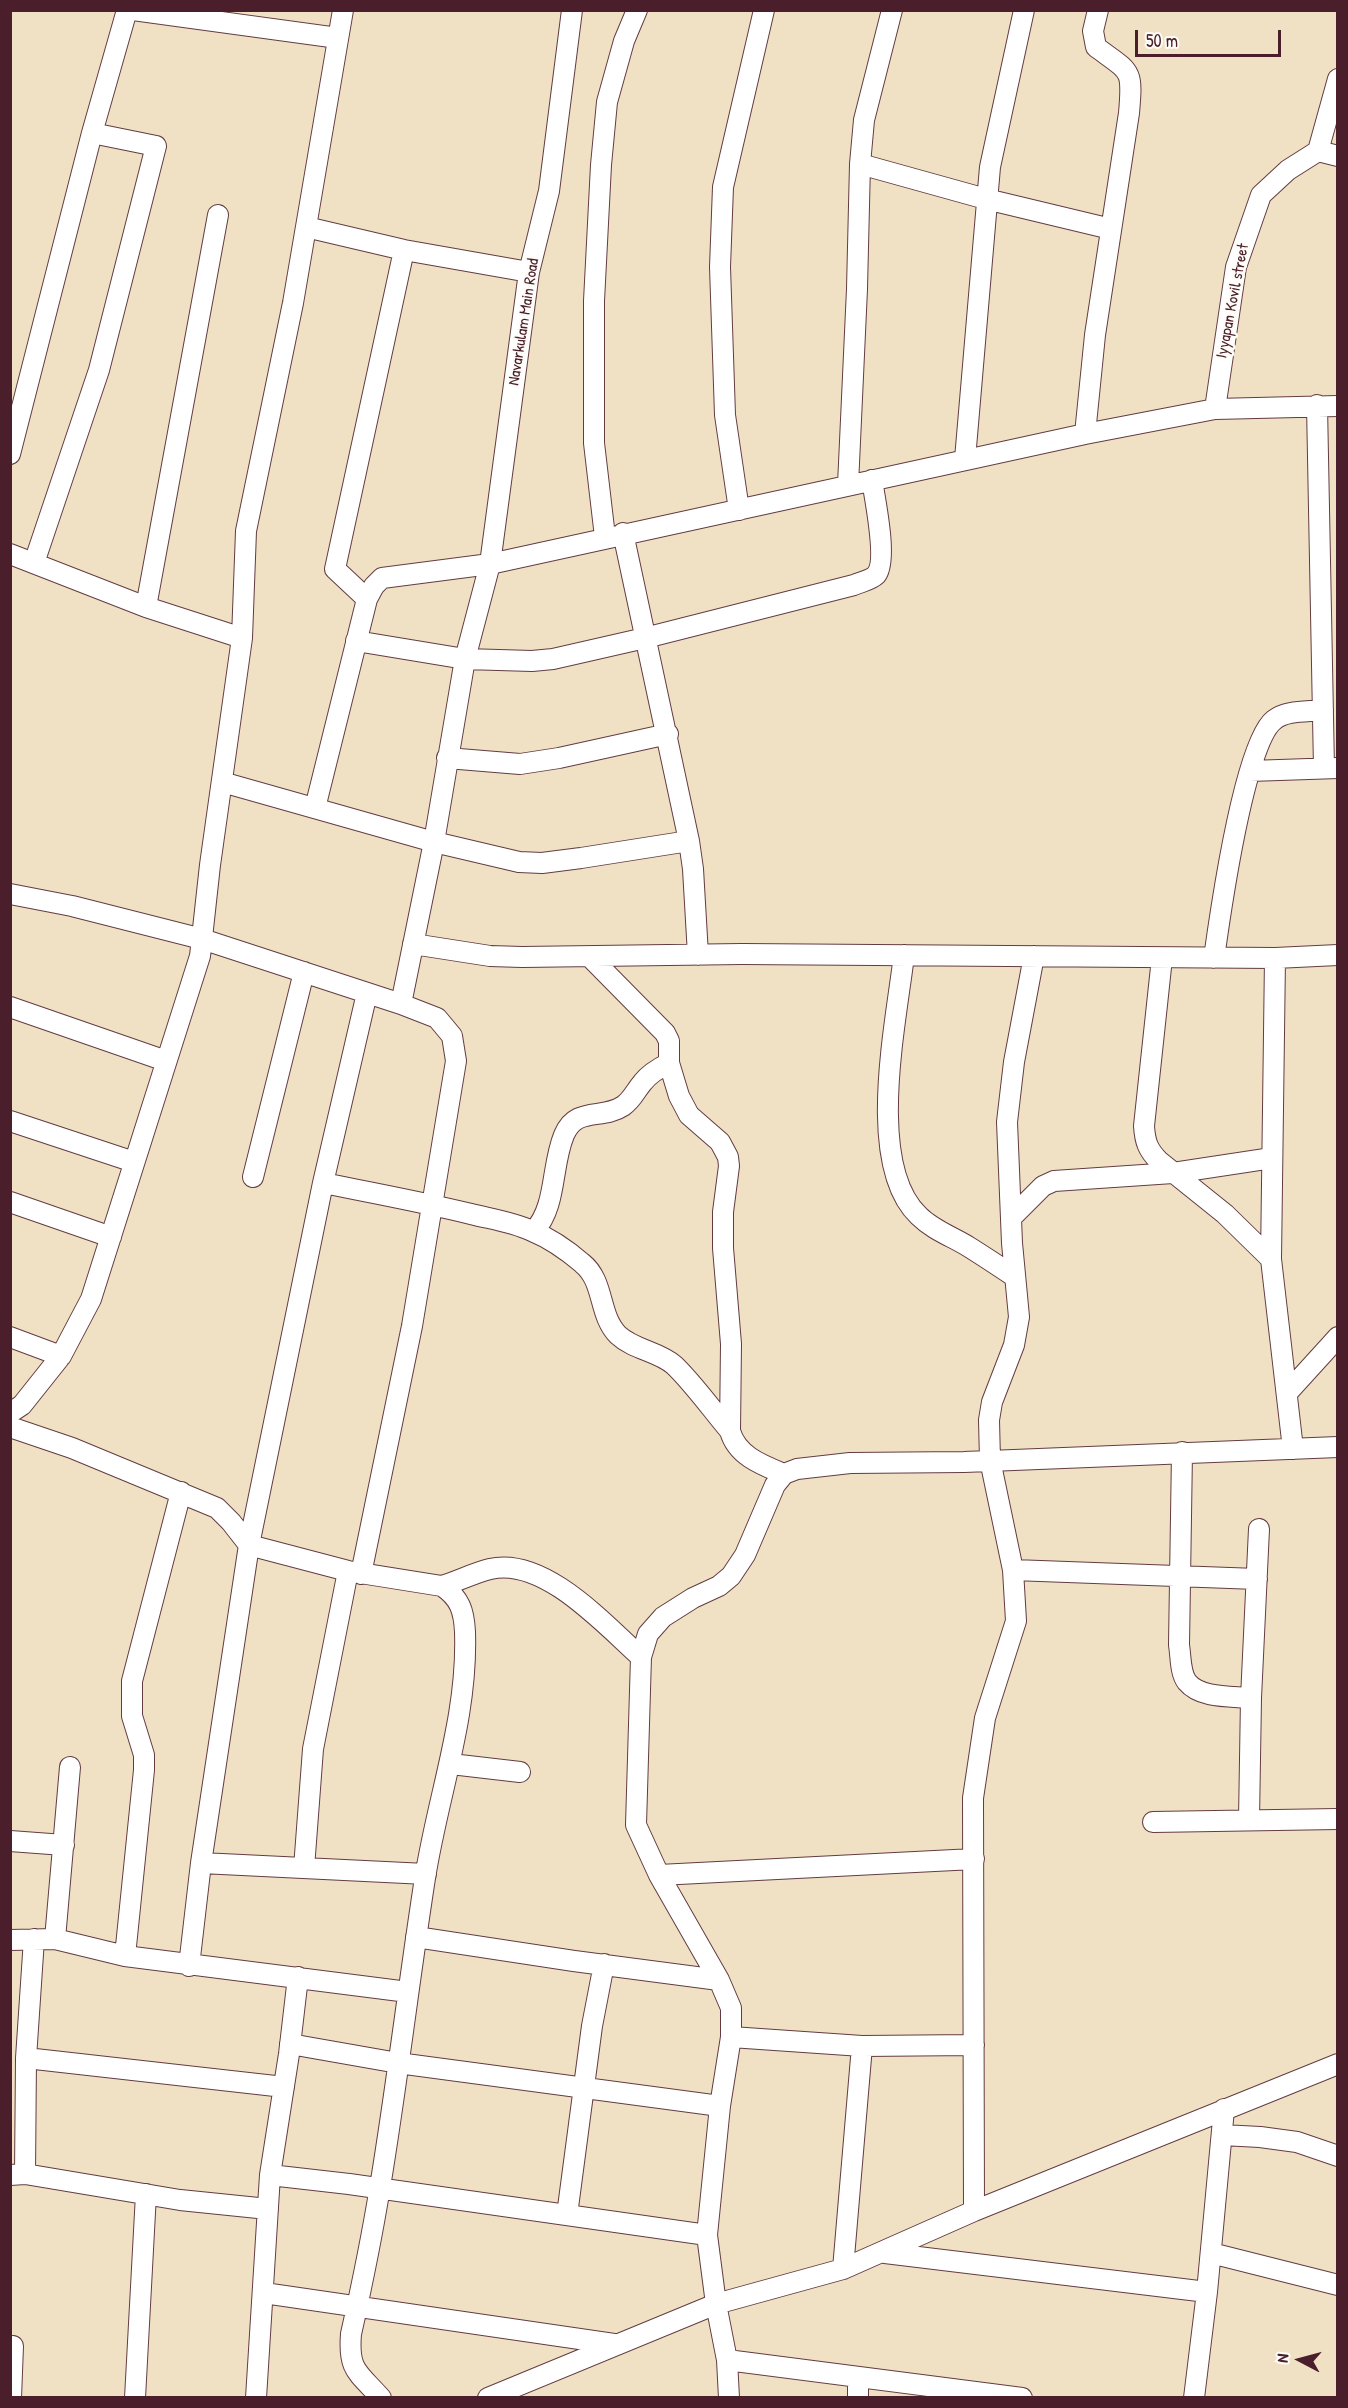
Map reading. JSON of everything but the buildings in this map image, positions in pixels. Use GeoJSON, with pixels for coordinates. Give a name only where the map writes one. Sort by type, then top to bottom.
{"type":"FeatureCollection","features":[{"type":"Feature","properties":{"kind":"street"},"geometry":{"type":"LineString","coordinates":[[10,454],[92,133],[128,10]]}},
{"type":"Feature","properties":{"kind":"street"},"geometry":{"type":"LineString","coordinates":[[133,10],[242,18],[338,38]]}},
{"type":"Feature","properties":{"kind":"street"},"geometry":{"type":"LineString","coordinates":[[10,1413],[22,1405],[61,1356],[91,1299],[200,956],[242,638],[246,531],[293,303],[343,10]]}},
{"type":"Feature","properties":{"kind":"street","name":"Navarkulam Main Road"},"geometry":{"type":"LineString","coordinates":[[401,1004],[434,842],[465,659],[490,564],[529,272],[549,191],[572,10]]}},
{"type":"Feature","properties":{"kind":"street"},"geometry":{"type":"LineString","coordinates":[[637,10],[618,60],[607,102],[601,165],[594,301],[594,443],[614,535],[645,638],[668,734],[693,869],[698,955]]}},
{"type":"Feature","properties":{"kind":"street"},"geometry":{"type":"LineString","coordinates":[[739,510],[725,415],[720,267],[723,187],[764,10]]}},
{"type":"Feature","properties":{"kind":"street"},"geometry":{"type":"LineString","coordinates":[[848,485],[858,278],[860,165],[864,120],[892,10]]}},
{"type":"Feature","properties":{"kind":"street"},"geometry":{"type":"LineString","coordinates":[[965,459],[986,199],[998,124],[1024,10]]}},
{"type":"Feature","properties":{"kind":"street"},"geometry":{"type":"LineString","coordinates":[[1085,434],[1095,335],[1129,113],[1131,84],[1127,70],[1096,47],[1093,31],[1098,10]]}},
{"type":"Feature","properties":{"kind":"street"},"geometry":{"type":"LineString","coordinates":[[1338,79],[1318,151],[1338,156]]}},
{"type":"Feature","properties":{"kind":"street"},"geometry":{"type":"LineString","coordinates":[[34,563],[99,370],[156,146],[92,133]]}},
{"type":"Feature","properties":{"kind":"street","name":"Iyyapan Kovil street"},"geometry":{"type":"LineString","coordinates":[[1215,409],[1236,267],[1261,195],[1288,170],[1318,151]]}},
{"type":"Feature","properties":{"kind":"street"},"geometry":{"type":"LineString","coordinates":[[860,165],[986,199],[1111,229]]}},
{"type":"Feature","properties":{"kind":"street"},"geometry":{"type":"LineString","coordinates":[[146,607],[218,215]]}},
{"type":"Feature","properties":{"kind":"street"},"geometry":{"type":"LineString","coordinates":[[306,227],[404,250],[529,272]]}},
{"type":"Feature","properties":{"kind":"street"},"geometry":{"type":"LineString","coordinates":[[367,599],[335,569],[404,250]]}},
{"type":"Feature","properties":{"kind":"street"},"geometry":{"type":"LineString","coordinates":[[1251,771],[1331,768],[1323,710],[1328,522],[1317,405]]}},
{"type":"Feature","properties":{"kind":"street"},"geometry":{"type":"LineString","coordinates":[[315,808],[367,599],[374,586],[382,578],[490,564],[965,459],[1215,409],[1337,405]]}},
{"type":"Feature","properties":{"kind":"street"},"geometry":{"type":"LineString","coordinates":[[356,641],[465,659],[543,660],[645,638],[854,585],[874,577],[880,569],[881,554],[872,480]]}},
{"type":"Feature","properties":{"kind":"street"},"geometry":{"type":"LineString","coordinates":[[10,554],[146,607],[242,638]]}},
{"type":"Feature","properties":{"kind":"street"},"geometry":{"type":"LineString","coordinates":[[1214,958],[1223,892],[1251,771],[1263,733],[1280,715],[1323,710]]}},
{"type":"Feature","properties":{"kind":"street"},"geometry":{"type":"LineString","coordinates":[[447,758],[520,764],[559,758],[668,734]]}},
{"type":"Feature","properties":{"kind":"street"},"geometry":{"type":"LineString","coordinates":[[222,782],[434,842],[519,862],[542,863],[688,841]]}},
{"type":"Feature","properties":{"kind":"street"},"geometry":{"type":"LineString","coordinates":[[10,894],[72,906],[202,939],[401,1004],[437,1018],[452,1036],[456,1061],[412,1326],[313,1749],[304,1868]]}},
{"type":"Feature","properties":{"kind":"street"},"geometry":{"type":"LineString","coordinates":[[413,944],[490,956],[904,955],[1162,958],[1338,956]]}},
{"type":"Feature","properties":{"kind":"street"},"geometry":{"type":"LineString","coordinates":[[904,955],[887,1104],[888,1138],[895,1178],[904,1198],[919,1217],[1015,1277]]}},
{"type":"Feature","properties":{"kind":"street"},"geometry":{"type":"LineString","coordinates":[[974,2211],[973,1798],[985,1718],[1016,1621],[1013,1570],[990,1460],[988,1428],[992,1402],[1014,1345],[1018,1317],[1007,1122],[1009,1096],[1034,956]]}},
{"type":"Feature","properties":{"kind":"street"},"geometry":{"type":"LineString","coordinates":[[590,957],[665,1033],[669,1041],[669,1063],[679,1096],[689,1115],[720,1142],[728,1157],[729,1166],[723,1212],[723,1248],[731,1344],[730,1431],[733,1442],[742,1452],[760,1464],[784,1474]]}},
{"type":"Feature","properties":{"kind":"street"},"geometry":{"type":"LineString","coordinates":[[1162,958],[1144,1126],[1145,1143],[1150,1152],[1225,1214],[1271,1259]]}},
{"type":"Feature","properties":{"kind":"street"},"geometry":{"type":"LineString","coordinates":[[1275,958],[1271,1259],[1293,1449]]}},
{"type":"Feature","properties":{"kind":"street"},"geometry":{"type":"LineString","coordinates":[[253,1177],[304,972]]}},
{"type":"Feature","properties":{"kind":"street"},"geometry":{"type":"LineString","coordinates":[[189,1966],[201,1863],[249,1545],[323,1183],[367,993]]}},
{"type":"Feature","properties":{"kind":"street"},"geometry":{"type":"LineString","coordinates":[[10,1007],[166,1061]]}},
{"type":"Feature","properties":{"kind":"street"},"geometry":{"type":"LineString","coordinates":[[534,1231],[543,1221],[564,1135],[570,1124],[593,1113],[622,1107],[654,1071],[669,1063]]}},
{"type":"Feature","properties":{"kind":"street"},"geometry":{"type":"LineString","coordinates":[[10,1121],[134,1162]]}},
{"type":"Feature","properties":{"kind":"street"},"geometry":{"type":"LineString","coordinates":[[1011,1218],[1043,1186],[1054,1181],[1173,1173],[1272,1158]]}},
{"type":"Feature","properties":{"kind":"street"},"geometry":{"type":"LineString","coordinates":[[323,1183],[432,1205],[511,1223],[534,1231],[583,1263],[592,1274],[600,1292],[605,1314],[618,1334],[634,1346],[656,1354],[673,1364],[730,1431]]}},
{"type":"Feature","properties":{"kind":"street"},"geometry":{"type":"LineString","coordinates":[[10,1202],[111,1237]]}},
{"type":"Feature","properties":{"kind":"street"},"geometry":{"type":"LineString","coordinates":[[1287,1392],[1338,1336]]}},
{"type":"Feature","properties":{"kind":"street"},"geometry":{"type":"LineString","coordinates":[[10,1337],[61,1356]]}},
{"type":"Feature","properties":{"kind":"street"},"geometry":{"type":"LineString","coordinates":[[10,1427],[72,1448],[217,1508],[249,1545],[354,1573],[442,1586],[455,1595],[461,1609],[465,1631],[460,1710],[451,1764],[426,1874],[380,2189],[349,2356],[354,2369],[381,2397]]}},
{"type":"Feature","properties":{"kind":"street"},"geometry":{"type":"LineString","coordinates":[[729,2397],[727,2360],[716,2304],[707,2235],[720,2106],[731,2037],[730,2008],[719,1980],[659,1875],[636,1825],[641,1657],[648,1634],[663,1617],[693,1598],[719,1586],[731,1576],[745,1555],[775,1485],[784,1474],[797,1469],[841,1463],[990,1460],[1338,1446]]}},
{"type":"Feature","properties":{"kind":"street"},"geometry":{"type":"LineString","coordinates":[[1182,1452],[1179,1645],[1182,1671],[1186,1682],[1197,1690],[1211,1694],[1251,1698]]}},
{"type":"Feature","properties":{"kind":"street"},"geometry":{"type":"LineString","coordinates":[[124,1956],[144,1770],[144,1755],[132,1716],[130,1701],[132,1682],[181,1492]]}},
{"type":"Feature","properties":{"kind":"street"},"geometry":{"type":"LineString","coordinates":[[1249,1820],[1251,1698],[1259,1529]]}},
{"type":"Feature","properties":{"kind":"street"},"geometry":{"type":"LineString","coordinates":[[442,1586],[492,1568],[525,1570],[567,1593],[641,1657]]}},
{"type":"Feature","properties":{"kind":"street"},"geometry":{"type":"LineString","coordinates":[[1013,1570],[1257,1579]]}},
{"type":"Feature","properties":{"kind":"street"},"geometry":{"type":"LineString","coordinates":[[451,1764],[520,1772]]}},
{"type":"Feature","properties":{"kind":"street"},"geometry":{"type":"LineString","coordinates":[[56,1939],[70,1767]]}},
{"type":"Feature","properties":{"kind":"street"},"geometry":{"type":"LineString","coordinates":[[1153,1822],[1338,1819]]}},
{"type":"Feature","properties":{"kind":"street"},"geometry":{"type":"LineString","coordinates":[[10,1841],[64,1845]]}},
{"type":"Feature","properties":{"kind":"street"},"geometry":{"type":"LineString","coordinates":[[659,1875],[974,1859]]}},
{"type":"Feature","properties":{"kind":"street"},"geometry":{"type":"LineString","coordinates":[[201,1863],[426,1874]]}},
{"type":"Feature","properties":{"kind":"street"},"geometry":{"type":"LineString","coordinates":[[416,1936],[719,1980]]}},
{"type":"Feature","properties":{"kind":"street"},"geometry":{"type":"LineString","coordinates":[[34,1939],[18,2174],[146,2194],[268,2209]]}},
{"type":"Feature","properties":{"kind":"street"},"geometry":{"type":"LineString","coordinates":[[10,1940],[56,1939],[124,1956],[189,1966],[298,1977],[408,1992]]}},
{"type":"Feature","properties":{"kind":"street"},"geometry":{"type":"LineString","coordinates":[[567,2215],[592,2026],[604,1964]]}},
{"type":"Feature","properties":{"kind":"street"},"geometry":{"type":"LineString","coordinates":[[256,2397],[270,2175],[298,1977]]}},
{"type":"Feature","properties":{"kind":"street"},"geometry":{"type":"LineString","coordinates":[[731,2037],[862,2046],[974,2045]]}},
{"type":"Feature","properties":{"kind":"street"},"geometry":{"type":"LineString","coordinates":[[290,2044],[398,2063],[720,2106]]}},
{"type":"Feature","properties":{"kind":"street"},"geometry":{"type":"LineString","coordinates":[[843,2269],[862,2046]]}},
{"type":"Feature","properties":{"kind":"street"},"geometry":{"type":"LineString","coordinates":[[26,2058],[284,2087]]}},
{"type":"Feature","properties":{"kind":"street"},"geometry":{"type":"LineString","coordinates":[[488,2397],[716,2304],[843,2269],[974,2211],[1338,2064]]}},
{"type":"Feature","properties":{"kind":"street"},"geometry":{"type":"LineString","coordinates":[[1194,2397],[1207,2292],[1224,2109]]}},
{"type":"Feature","properties":{"kind":"street"},"geometry":{"type":"LineString","coordinates":[[1222,2135],[1297,2142],[1338,2156]]}},
{"type":"Feature","properties":{"kind":"street"},"geometry":{"type":"LineString","coordinates":[[270,2175],[707,2235]]}},
{"type":"Feature","properties":{"kind":"street"},"geometry":{"type":"LineString","coordinates":[[135,2397],[146,2194]]}},
{"type":"Feature","properties":{"kind":"street"},"geometry":{"type":"LineString","coordinates":[[884,2252],[1207,2292]]}},
{"type":"Feature","properties":{"kind":"street"},"geometry":{"type":"LineString","coordinates":[[1211,2253],[1338,2285]]}},
{"type":"Feature","properties":{"kind":"street"},"geometry":{"type":"LineString","coordinates":[[264,2294],[614,2344]]}},
{"type":"Feature","properties":{"kind":"street"},"geometry":{"type":"LineString","coordinates":[[11,2397],[13,2346]]}},
{"type":"Feature","properties":{"kind":"street"},"geometry":{"type":"LineString","coordinates":[[727,2360],[858,2388],[1022,2397]]}}]}
